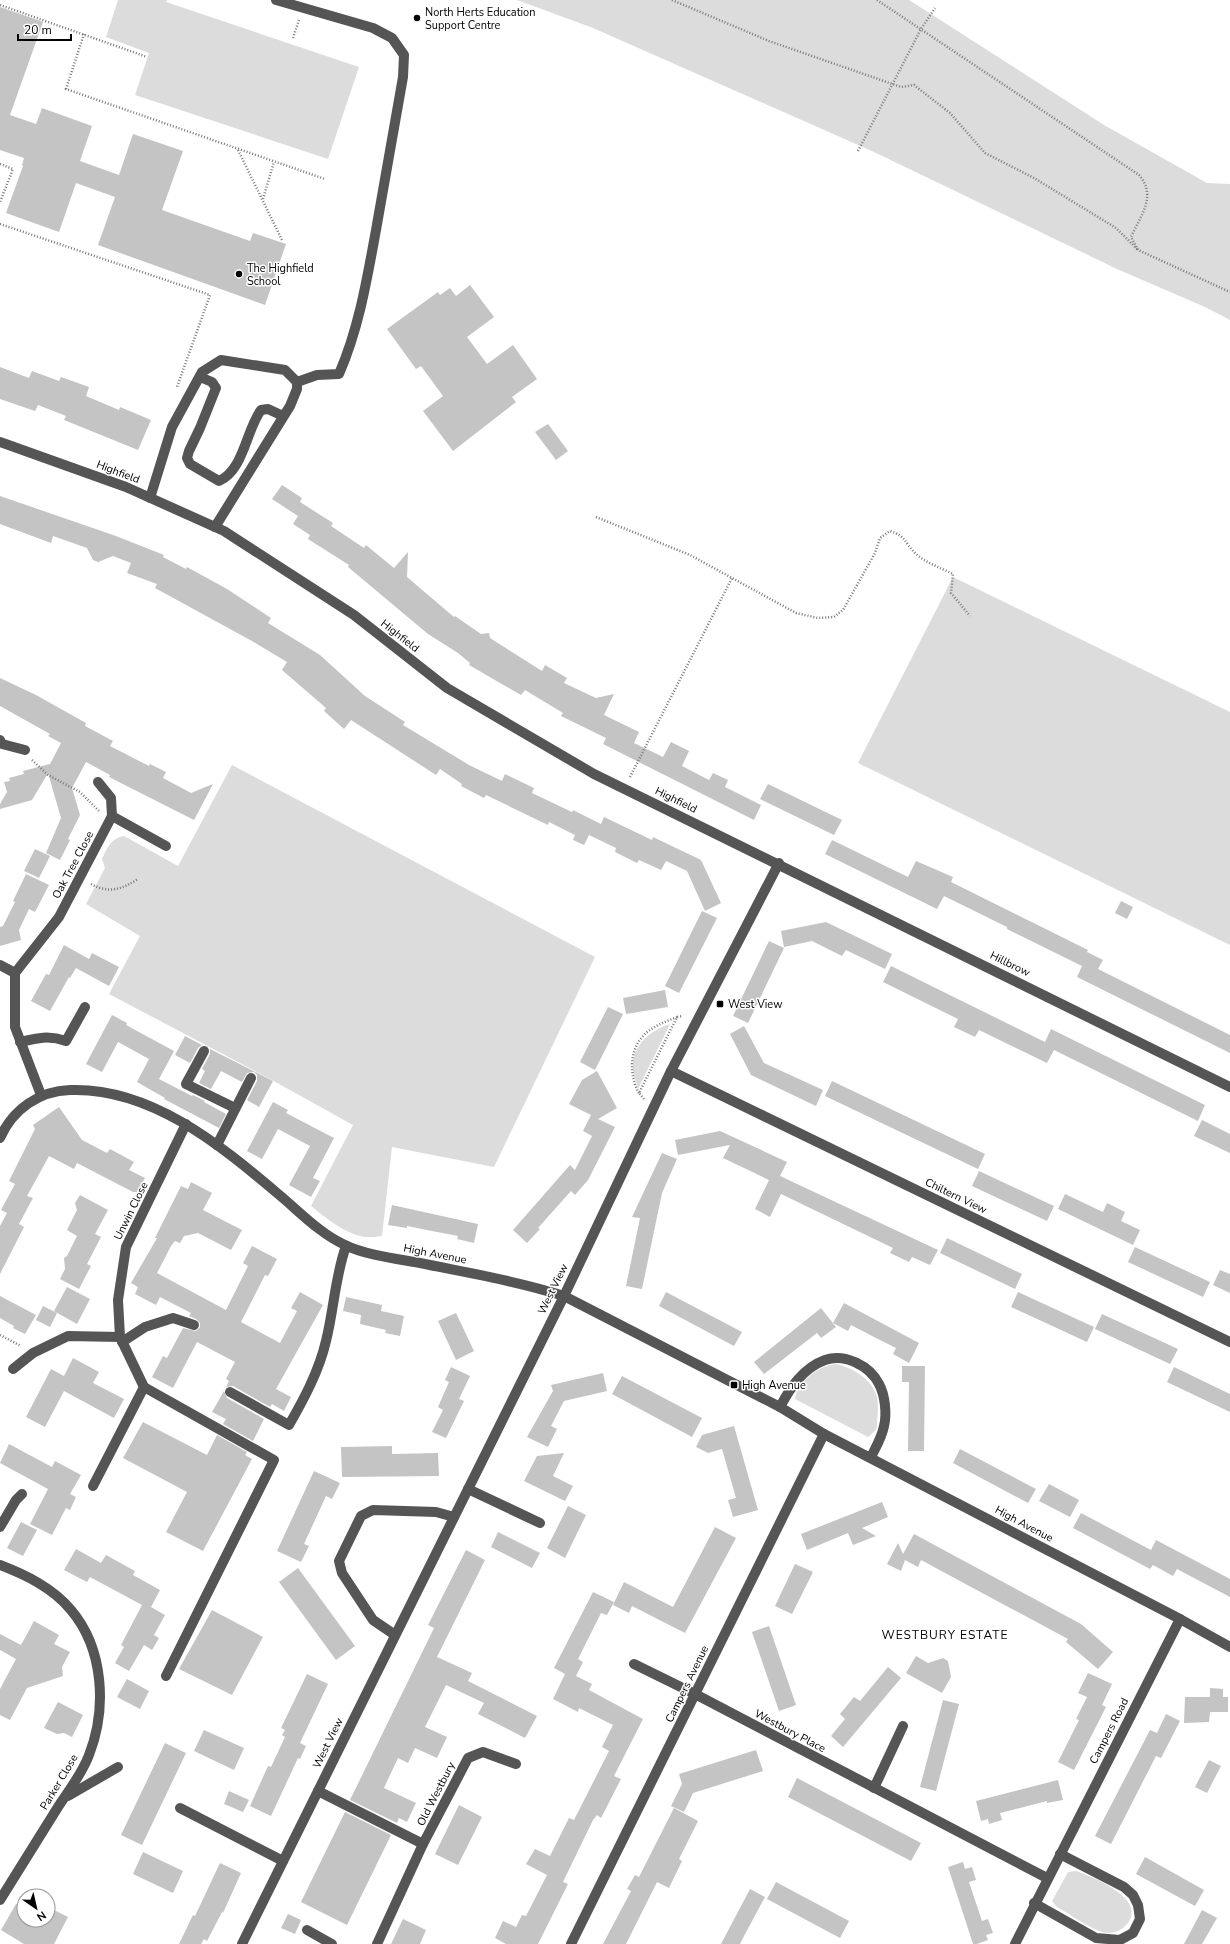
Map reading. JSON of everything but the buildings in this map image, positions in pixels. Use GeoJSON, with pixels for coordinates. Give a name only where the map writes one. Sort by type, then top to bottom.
{"type":"FeatureCollection","features":[{"type":"Feature","properties":{"kind":"street"},"geometry":{"type":"LineString","coordinates":[[276,0],[373,28],[392,38],[404,55],[403,77],[368,275],[359,316],[347,355],[339,374],[317,375],[297,382]]}},
{"type":"Feature","properties":{"kind":"street"},"geometry":{"type":"LineString","coordinates":[[150,498],[172,427],[202,372],[221,360],[285,370],[297,382]]}},
{"type":"Feature","properties":{"kind":"street"},"geometry":{"type":"LineString","coordinates":[[200,376],[212,382],[216,388],[187,458],[190,464],[219,481],[226,478],[244,450],[257,415],[261,410],[268,409],[283,416]]}},
{"type":"Feature","properties":{"kind":"street"},"geometry":{"type":"LineString","coordinates":[[216,527],[292,400],[297,382]]}},
{"type":"Feature","properties":{"kind":"street","name":"Highfield"},"geometry":{"type":"LineString","coordinates":[[0,442],[126,487],[216,527],[354,615],[447,688],[594,774],[779,863]]}},
{"type":"Feature","properties":{"kind":"street"},"geometry":{"type":"LineString","coordinates":[[1,744],[25,750]]}},
{"type":"Feature","properties":{"kind":"street"},"geometry":{"type":"LineString","coordinates":[[98,782],[111,798],[112,816],[166,846]]}},
{"type":"Feature","properties":{"kind":"street","name":"Oak Tree Close"},"geometry":{"type":"LineString","coordinates":[[15,973],[59,917],[112,816]]}},
{"type":"Feature","properties":{"kind":"street","name":"West View"},"geometry":{"type":"LineString","coordinates":[[242,1944],[564,1296],[671,1071],[779,863]]}},
{"type":"Feature","properties":{"kind":"street","name":"Hillbrow"},"geometry":{"type":"LineString","coordinates":[[779,863],[1230,1087]]}},
{"type":"Feature","properties":{"kind":"street"},"geometry":{"type":"LineString","coordinates":[[0,965],[15,973],[15,1027],[41,1095]]}},
{"type":"Feature","properties":{"kind":"street"},"geometry":{"type":"LineString","coordinates":[[20,1042],[44,1036],[55,1037],[66,1041],[85,1007]]}},
{"type":"Feature","properties":{"kind":"street"},"geometry":{"type":"LineString","coordinates":[[204,1051],[186,1084],[235,1108]]}},
{"type":"Feature","properties":{"kind":"street","name":"Chiltern View"},"geometry":{"type":"LineString","coordinates":[[671,1071],[1230,1342]]}},
{"type":"Feature","properties":{"kind":"street"},"geometry":{"type":"LineString","coordinates":[[217,1145],[251,1078]]}},
{"type":"Feature","properties":{"kind":"street","name":"High Avenue"},"geometry":{"type":"LineString","coordinates":[[0,1138],[4,1129],[14,1115],[26,1104],[41,1095],[56,1090],[80,1089],[100,1092],[141,1102],[186,1124],[217,1145],[278,1193],[314,1225],[346,1246],[385,1257],[527,1284],[564,1296],[780,1407],[824,1434],[871,1457],[1180,1619],[1230,1647]]}},
{"type":"Feature","properties":{"kind":"street","name":"Unwin Close"},"geometry":{"type":"LineString","coordinates":[[144,1387],[121,1340],[118,1300],[126,1247],[186,1124]]}},
{"type":"Feature","properties":{"kind":"street"},"geometry":{"type":"LineString","coordinates":[[230,1392],[289,1425],[305,1396],[325,1343],[332,1315],[337,1275],[346,1246]]}},
{"type":"Feature","properties":{"kind":"street"},"geometry":{"type":"LineString","coordinates":[[13,1369],[32,1353],[68,1336],[121,1340],[145,1327],[173,1318],[194,1325]]}},
{"type":"Feature","properties":{"kind":"street"},"geometry":{"type":"LineString","coordinates":[[780,1407],[789,1389],[804,1373],[825,1360],[839,1358],[854,1361],[868,1371],[879,1384],[884,1397],[884,1425],[871,1457]]}},
{"type":"Feature","properties":{"kind":"street"},"geometry":{"type":"LineString","coordinates":[[93,1486],[144,1387],[274,1460],[166,1676]]}},
{"type":"Feature","properties":{"kind":"street","name":"Campers Avenue"},"geometry":{"type":"LineString","coordinates":[[571,1944],[824,1434]]}},
{"type":"Feature","properties":{"kind":"street"},"geometry":{"type":"LineString","coordinates":[[468,1489],[540,1523]]}},
{"type":"Feature","properties":{"kind":"street"},"geometry":{"type":"LineString","coordinates":[[0,1527],[16,1500],[22,1494]]}},
{"type":"Feature","properties":{"kind":"street"},"geometry":{"type":"LineString","coordinates":[[395,1635],[373,1620],[342,1573],[340,1560],[358,1522],[362,1516],[372,1510],[436,1512],[454,1517]]}},
{"type":"Feature","properties":{"kind":"street","name":"Parker Close"},"geometry":{"type":"LineString","coordinates":[[0,1565],[37,1581],[71,1610],[89,1641],[96,1663],[100,1709],[96,1735],[79,1776],[0,1900]]}},
{"type":"Feature","properties":{"kind":"street","name":"Campers Road"},"geometry":{"type":"LineString","coordinates":[[1015,1944],[1046,1878],[1060,1854],[1180,1619]]}},
{"type":"Feature","properties":{"kind":"street","name":"Westbury Place"},"geometry":{"type":"LineString","coordinates":[[634,1664],[695,1694],[1046,1878]]}},
{"type":"Feature","properties":{"kind":"street"},"geometry":{"type":"LineString","coordinates":[[874,1788],[903,1726]]}},
{"type":"Feature","properties":{"kind":"street","name":"Old Westbury"},"geometry":{"type":"LineString","coordinates":[[377,1944],[423,1844],[468,1758],[483,1752],[516,1764]]}},
{"type":"Feature","properties":{"kind":"street"},"geometry":{"type":"LineString","coordinates":[[64,1798],[118,1767]]}},
{"type":"Feature","properties":{"kind":"street","name":"Old Westbury"},"geometry":{"type":"LineString","coordinates":[[318,1791],[423,1844]]}},
{"type":"Feature","properties":{"kind":"street"},"geometry":{"type":"LineString","coordinates":[[180,1808],[283,1861]]}},
{"type":"Feature","properties":{"kind":"street"},"geometry":{"type":"LineString","coordinates":[[1034,1903],[1096,1938],[1120,1940],[1133,1934],[1140,1919],[1138,1905],[1133,1895],[1124,1887],[1060,1854]]}},
{"type":"Feature","properties":{"kind":"street"},"geometry":{"type":"LineString","coordinates":[[307,1930],[332,1944]]}},
{"type":"Feature","properties":{"kind":"path"},"geometry":{"type":"LineString","coordinates":[[672,0],[769,41],[901,87],[914,86],[950,113],[985,153],[1034,178],[1110,224],[1138,250],[1230,292]]}},
{"type":"Feature","properties":{"kind":"path"},"geometry":{"type":"LineString","coordinates":[[877,0],[1139,175],[1146,184],[1149,197],[1131,237],[1138,250]]}},
{"type":"Feature","properties":{"kind":"path"},"geometry":{"type":"LineString","coordinates":[[0,5],[148,57]]}},
{"type":"Feature","properties":{"kind":"path"},"geometry":{"type":"LineString","coordinates":[[293,38],[303,8]]}},
{"type":"Feature","properties":{"kind":"path"},"geometry":{"type":"LineString","coordinates":[[858,151],[922,29],[935,8]]}},
{"type":"Feature","properties":{"kind":"path"},"geometry":{"type":"LineString","coordinates":[[84,34],[66,89],[326,180]]}},
{"type":"Feature","properties":{"kind":"path"},"geometry":{"type":"LineString","coordinates":[[238,150],[282,240]]}},
{"type":"Feature","properties":{"kind":"path"},"geometry":{"type":"LineString","coordinates":[[262,200],[274,162]]}},
{"type":"Feature","properties":{"kind":"path"},"geometry":{"type":"LineString","coordinates":[[0,164],[13,169],[0,202]]}},
{"type":"Feature","properties":{"kind":"path"},"geometry":{"type":"LineString","coordinates":[[0,224],[210,296],[175,392]]}},
{"type":"Feature","properties":{"kind":"path"},"geometry":{"type":"LineString","coordinates":[[596,517],[690,555],[796,613],[818,618],[834,617],[843,610],[875,553],[880,538],[890,531],[903,536],[915,553],[953,574],[951,593],[970,616]]}},
{"type":"Feature","properties":{"kind":"path"},"geometry":{"type":"LineString","coordinates":[[625,788],[680,677],[732,578]]}},
{"type":"Feature","properties":{"kind":"path"},"geometry":{"type":"LineString","coordinates":[[25,750],[37,766],[48,775],[80,792],[96,810],[112,816]]}},
{"type":"Feature","properties":{"kind":"path"},"geometry":{"type":"LineString","coordinates":[[80,878],[98,888],[109,890],[123,888],[138,878]]}},
{"type":"Feature","properties":{"kind":"path"},"geometry":{"type":"LineString","coordinates":[[639,1093],[634,1085],[631,1066],[635,1050],[643,1036],[655,1027],[677,1017]]}},
{"type":"Feature","properties":{"kind":"path"},"geometry":{"type":"LineString","coordinates":[[0,1335],[32,1353]]}},
{"type":"Feature","properties":{"kind":"shaded area"},"geometry":{"type":"Polygon","coordinates":[[[118,0],[167,0],[166,2],[359,67],[328,159],[135,95],[149,53],[106,37],[118,0]]]}},
{"type":"Feature","properties":{"kind":"shaded area"},"geometry":{"type":"Polygon","coordinates":[[[517,0],[909,0],[1104,125],[1207,183],[1230,184],[1230,320],[1205,307],[1117,269],[874,152],[593,28],[517,0]]]}},
{"type":"Feature","properties":{"kind":"shaded area"},"geometry":{"type":"Polygon","coordinates":[[[953,577],[1230,712],[1230,945],[858,763],[953,577]]]}},
{"type":"Feature","properties":{"kind":"shaded area"},"geometry":{"type":"Polygon","coordinates":[[[232,765],[595,957],[494,1167],[392,1147],[382,1236],[366,1237],[351,1233],[323,1216],[311,1206],[353,1125],[270,1079],[109,994],[140,936],[86,904],[105,868],[102,859],[106,851],[113,841],[124,836],[178,866],[232,765]]]}},
{"type":"Feature","properties":{"kind":"shaded area"},"geometry":{"type":"Polygon","coordinates":[[[670,1024],[638,1089],[633,1070],[635,1053],[643,1040],[649,1035],[670,1024]]]}},
{"type":"Feature","properties":{"kind":"shaded area"},"geometry":{"type":"Polygon","coordinates":[[[836,1364],[849,1368],[861,1375],[871,1385],[877,1397],[877,1426],[876,1430],[868,1437],[795,1399],[800,1386],[810,1376],[822,1368],[836,1364]]]}},
{"type":"Feature","properties":{"kind":"shaded area"},"geometry":{"type":"Polygon","coordinates":[[[1076,1871],[1094,1878],[1116,1890],[1125,1898],[1131,1906],[1132,1915],[1123,1928],[1109,1933],[1097,1930],[1057,1907],[1052,1901],[1068,1872],[1076,1871]]]}},
{"type":"Feature","properties":{"kind":"place","name":"North Herts Education Support Centre"},"geometry":{"type":"Point","coordinates":[417,18]}},
{"type":"Feature","properties":{"kind":"place","name":"The Highfield School"},"geometry":{"type":"Point","coordinates":[239,274]}},
{"type":"Feature","properties":{"kind":"place","name":"West View"},"geometry":{"type":"Point","coordinates":[720,1004]}},
{"type":"Feature","properties":{"kind":"place","name":"High Avenue"},"geometry":{"type":"Point","coordinates":[734,1385]}},
{"type":"Feature","properties":{"kind":"district","name":"WESTBURY ESTATE"},"geometry":{"type":"Point","coordinates":[945,1635]}}]}
